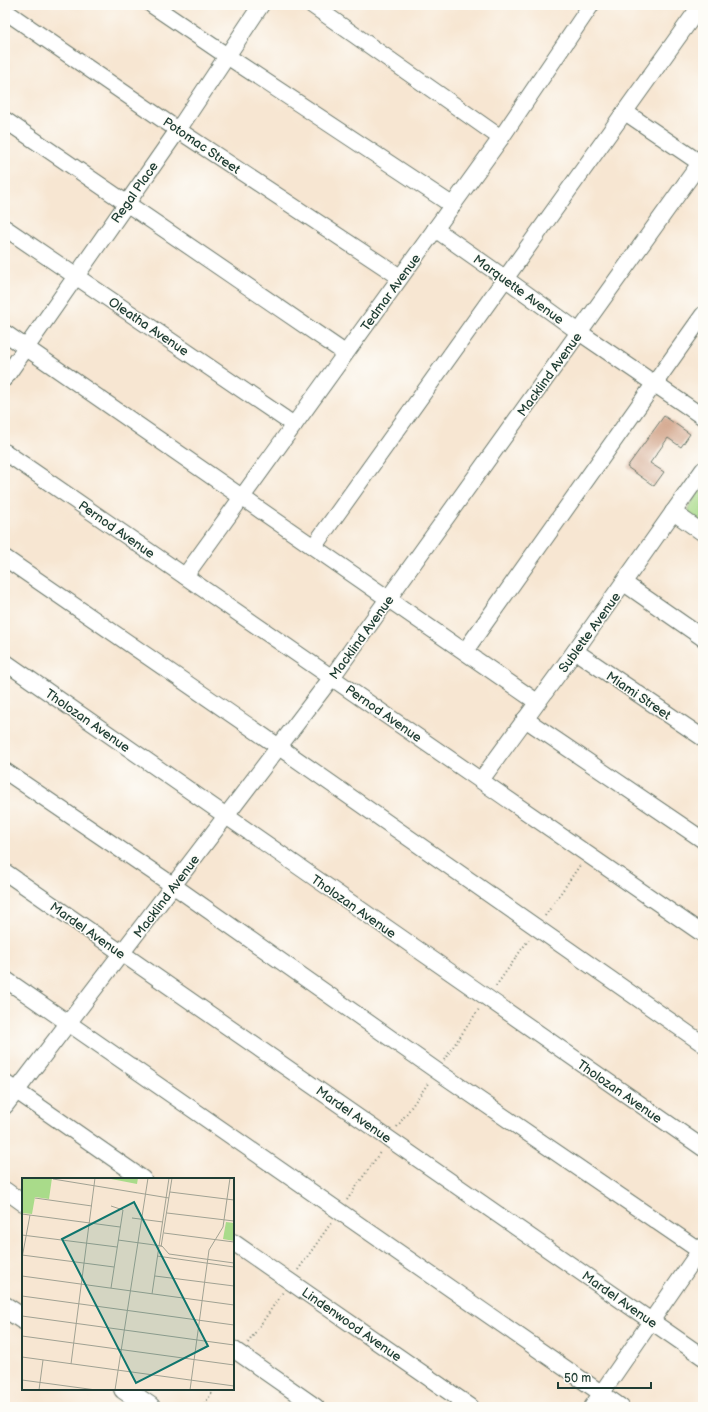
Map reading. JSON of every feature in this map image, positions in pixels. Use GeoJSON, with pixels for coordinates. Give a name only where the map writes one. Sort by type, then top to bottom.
{"type":"FeatureCollection","features":[{"type":"Feature","properties":{"kind":"main road"},"geometry":{"type":"LineString","coordinates":[[5,1307],[22,1318]]}},
{"type":"Feature","properties":{"kind":"main road"},"geometry":{"type":"LineString","coordinates":[[125,1390],[150,1407]]}},
{"type":"Feature","properties":{"kind":"street"},"geometry":{"type":"LineString","coordinates":[[152,5],[452,205]]}},
{"type":"Feature","properties":{"kind":"street","name":"Regal Place"},"geometry":{"type":"LineString","coordinates":[[5,378],[178,130],[261,5]]}},
{"type":"Feature","properties":{"kind":"street"},"geometry":{"type":"LineString","coordinates":[[312,5],[501,138]]}},
{"type":"Feature","properties":{"kind":"street","name":"Tedmar Avenue"},"geometry":{"type":"LineString","coordinates":[[185,576],[501,138],[591,5]]}},
{"type":"Feature","properties":{"kind":"street"},"geometry":{"type":"LineString","coordinates":[[314,546],[701,5]]}},
{"type":"Feature","properties":{"kind":"street","name":"Potomac Street"},"geometry":{"type":"LineString","coordinates":[[5,11],[178,130],[400,277]]}},
{"type":"Feature","properties":{"kind":"street"},"geometry":{"type":"LineString","coordinates":[[625,112],[702,163]]}},
{"type":"Feature","properties":{"kind":"street"},"geometry":{"type":"LineString","coordinates":[[5,120],[345,353]]}},
{"type":"Feature","properties":{"kind":"street","name":"Macklind Avenue"},"geometry":{"type":"LineString","coordinates":[[5,1106],[11,1087],[69,1022],[332,677],[702,163]]}},
{"type":"Feature","properties":{"kind":"street","name":"Oleatha Avenue"},"geometry":{"type":"LineString","coordinates":[[5,228],[294,425]]}},
{"type":"Feature","properties":{"kind":"street","name":"Marquette Avenue"},"geometry":{"type":"LineString","coordinates":[[434,230],[703,417]]}},
{"type":"Feature","properties":{"kind":"street"},"geometry":{"type":"LineString","coordinates":[[465,650],[703,315]]}},
{"type":"Feature","properties":{"kind":"street"},"geometry":{"type":"LineString","coordinates":[[5,333],[465,650],[537,702]]}},
{"type":"Feature","properties":{"kind":"street","name":"Pernod Avenue"},"geometry":{"type":"LineString","coordinates":[[5,452],[703,934]]}},
{"type":"Feature","properties":{"kind":"street","name":"Sublette Avenue"},"geometry":{"type":"LineString","coordinates":[[481,780],[624,583],[700,475]]}},
{"type":"Feature","properties":{"kind":"street"},"geometry":{"type":"LineString","coordinates":[[673,512],[703,533]]}},
{"type":"Feature","properties":{"kind":"street"},"geometry":{"type":"LineString","coordinates":[[5,558],[703,1044]]}},
{"type":"Feature","properties":{"kind":"street"},"geometry":{"type":"LineString","coordinates":[[624,583],[703,638]]}},
{"type":"Feature","properties":{"kind":"street","name":"Miami Street"},"geometry":{"type":"LineString","coordinates":[[575,651],[703,738]]}},
{"type":"Feature","properties":{"kind":"street","name":"Tholozan Avenue"},"geometry":{"type":"LineString","coordinates":[[5,662],[703,1148]]}},
{"type":"Feature","properties":{"kind":"street"},"geometry":{"type":"LineString","coordinates":[[525,719],[703,840]]}},
{"type":"Feature","properties":{"kind":"street"},"geometry":{"type":"LineString","coordinates":[[5,771],[174,886],[450,1079],[702,1250],[592,1407]]}},
{"type":"Feature","properties":{"kind":"street","name":"Mardel Avenue"},"geometry":{"type":"LineString","coordinates":[[5,872],[703,1357]]}},
{"type":"Feature","properties":{"kind":"street"},"geometry":{"type":"LineString","coordinates":[[5,979],[69,1022],[621,1407]]}},
{"type":"Feature","properties":{"kind":"street"},"geometry":{"type":"LineString","coordinates":[[11,1087],[142,1178]]}},
{"type":"Feature","properties":{"kind":"street"},"geometry":{"type":"LineString","coordinates":[[5,1190],[22,1201]]}},
{"type":"Feature","properties":{"kind":"street","name":"Lindenwood Avenue"},"geometry":{"type":"LineString","coordinates":[[234,1243],[470,1407]]}},
{"type":"Feature","properties":{"kind":"street"},"geometry":{"type":"LineString","coordinates":[[237,1351],[316,1407]]}},
{"type":"Feature","properties":{"kind":"path"},"geometry":{"type":"LineString","coordinates":[[237,1351],[286,1288]]}},
{"type":"Feature","properties":{"kind":"path"},"geometry":{"type":"LineString","coordinates":[[202,1407],[214,1390]]}},
{"type":"Feature","properties":{"kind":"green space"},"geometry":{"type":"Polygon","coordinates":[[[701,490],[703,491],[703,524],[692,517],[688,512],[688,509],[696,494],[701,490]]]}},
{"type":"Feature","properties":{"kind":"building"},"geometry":{"type":"Polygon","coordinates":[[[664,416],[690,434],[681,447],[668,438],[650,463],[664,472],[654,486],[627,467],[664,416]]]}}]}
